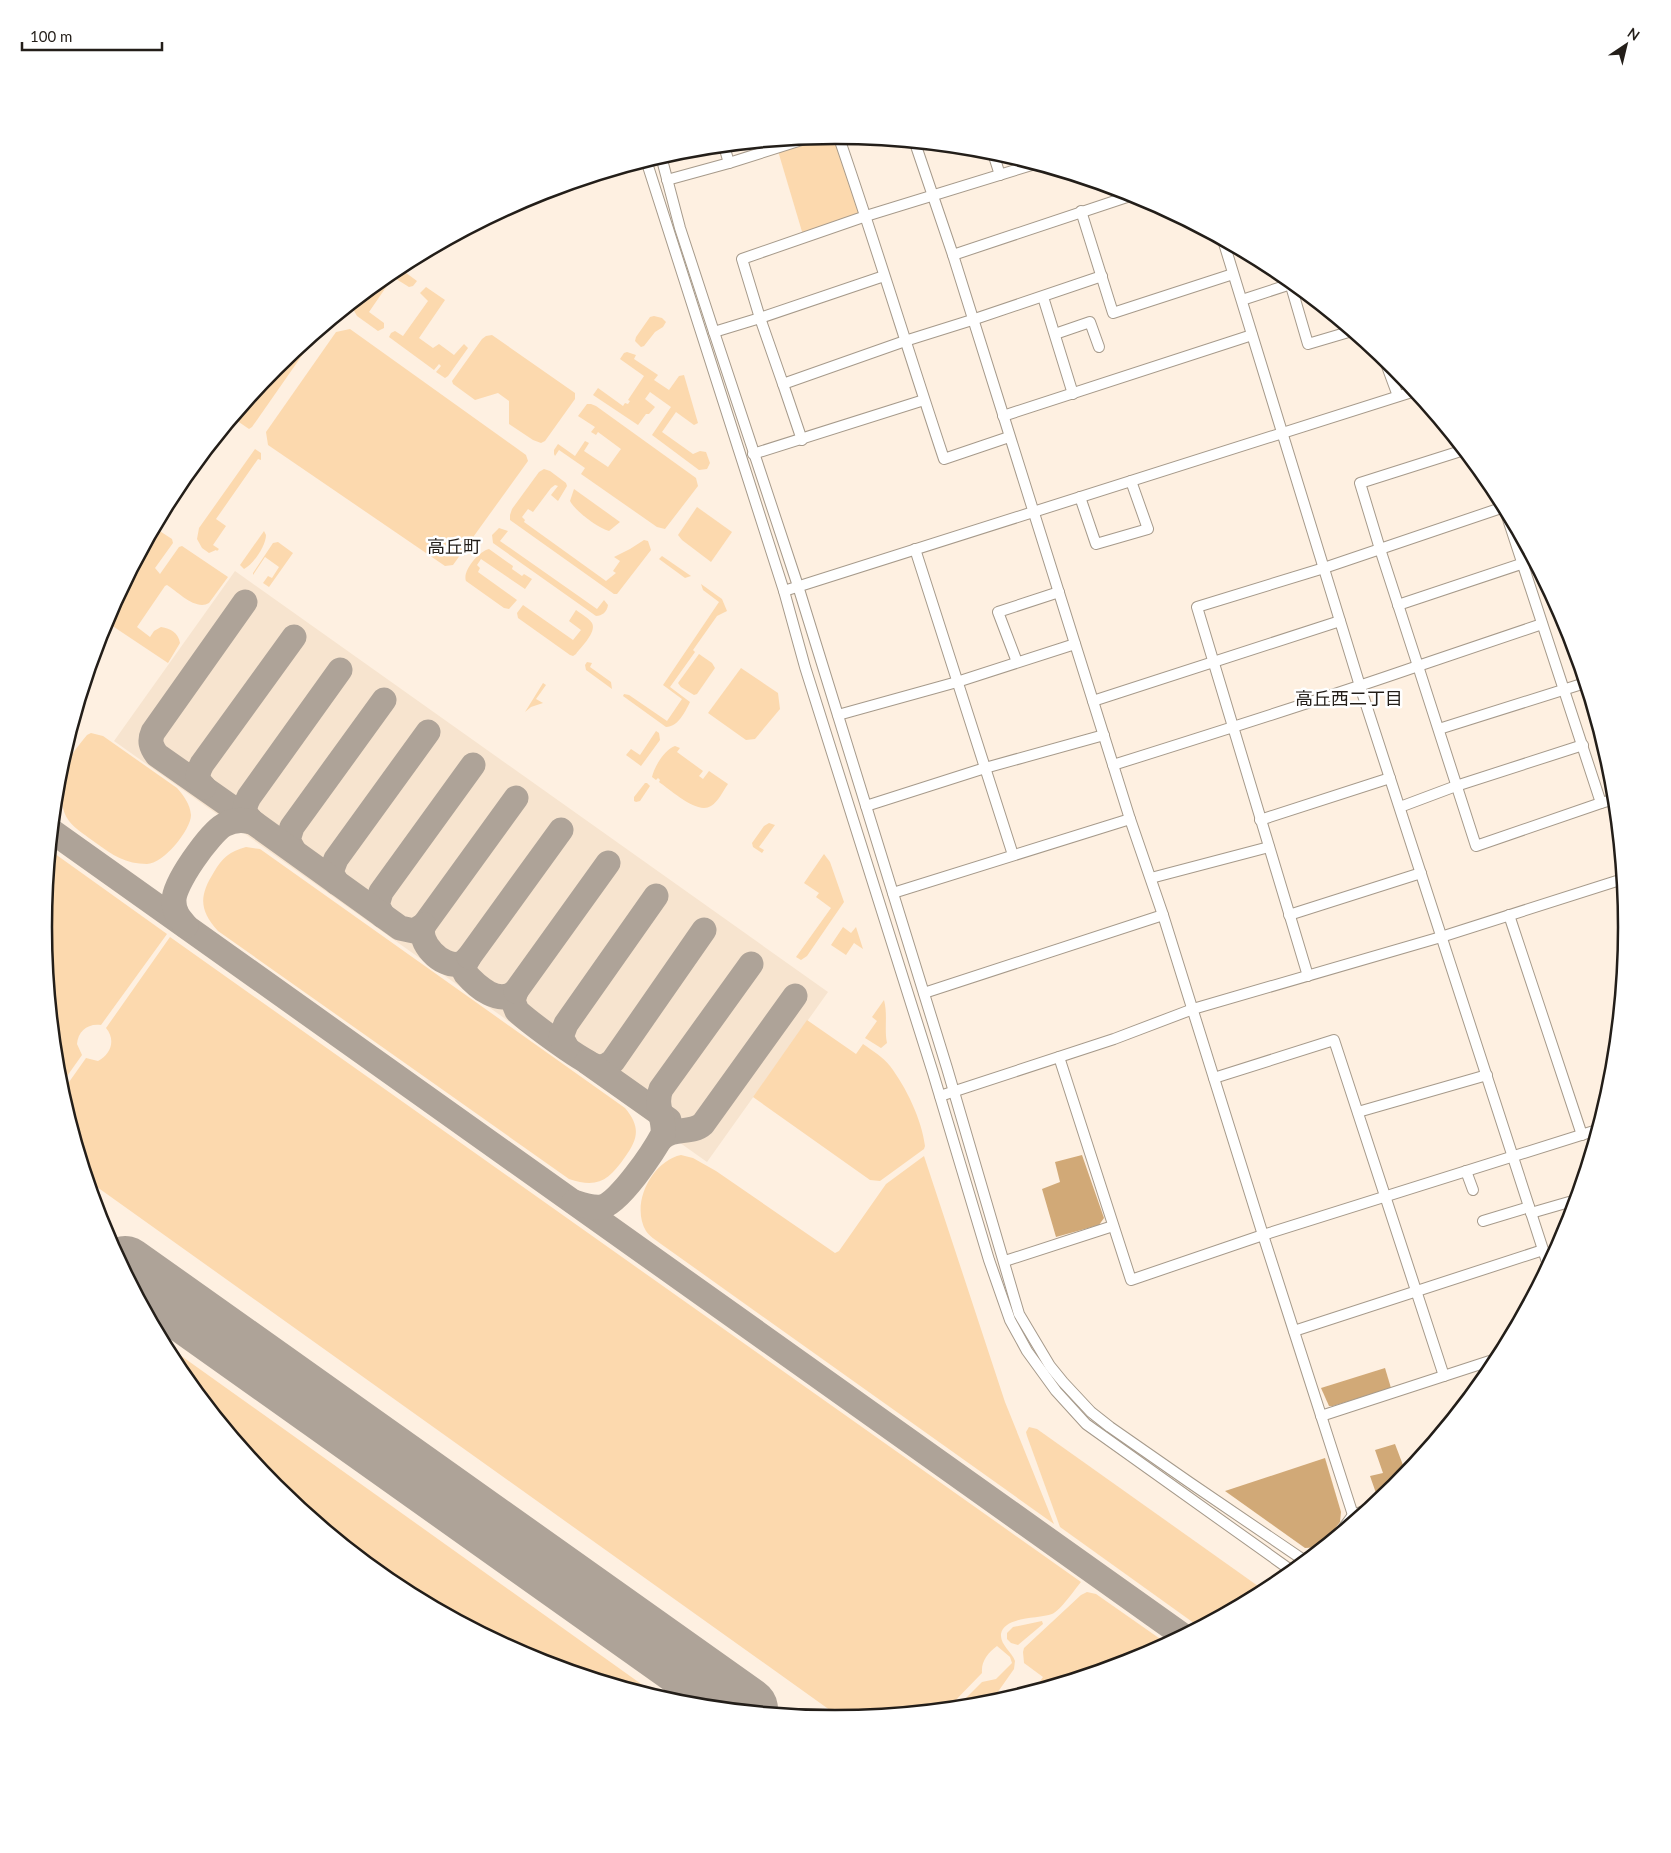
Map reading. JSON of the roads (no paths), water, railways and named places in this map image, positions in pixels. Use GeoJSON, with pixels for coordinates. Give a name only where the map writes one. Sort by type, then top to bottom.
{"type":"FeatureCollection","features":[{"type":"Feature","properties":{"kind":"street"},"geometry":{"type":"LineString","coordinates":[[841,143],[944,459],[1009,437]]}},
{"type":"Feature","properties":{"kind":"street"},"geometry":{"type":"LineString","coordinates":[[667,180],[729,164],[787,145]]}},
{"type":"Feature","properties":{"kind":"street"},"geometry":{"type":"LineString","coordinates":[[917,148],[953,255],[1130,819],[1163,915],[1353,1514]]}},
{"type":"Feature","properties":{"kind":"street"},"geometry":{"type":"LineString","coordinates":[[725,151],[729,164]]}},
{"type":"Feature","properties":{"kind":"street"},"geometry":{"type":"LineString","coordinates":[[995,161],[1000,175]]}},
{"type":"Feature","properties":{"kind":"street"},"geometry":{"type":"LineString","coordinates":[[662,164],[680,228],[798,586],[954,1090],[1019,1314],[1050,1366],[1080,1401],[1110,1427],[1299,1557]]}},
{"type":"Feature","properties":{"kind":"street"},"geometry":{"type":"LineString","coordinates":[[648,167],[784,591],[806,668],[940,1096],[989,1260],[1010,1320],[1027,1351],[1056,1391],[1086,1424],[1286,1567]]}},
{"type":"Feature","properties":{"kind":"street"},"geometry":{"type":"LineString","coordinates":[[802,440],[742,259],[866,216],[1025,167]]}},
{"type":"Feature","properties":{"kind":"street"},"geometry":{"type":"LineString","coordinates":[[953,255],[1123,198]]}},
{"type":"Feature","properties":{"kind":"street"},"geometry":{"type":"LineString","coordinates":[[1081,212],[1114,313],[1234,274]]}},
{"type":"Feature","properties":{"kind":"street"},"geometry":{"type":"LineString","coordinates":[[1225,247],[1360,686],[1545,1257]]}},
{"type":"Feature","properties":{"kind":"street"},"geometry":{"type":"LineString","coordinates":[[714,332],[884,276]]}},
{"type":"Feature","properties":{"kind":"street"},"geometry":{"type":"LineString","coordinates":[[783,384],[905,341],[1102,276]]}},
{"type":"Feature","properties":{"kind":"street"},"geometry":{"type":"LineString","coordinates":[[1242,300],[1284,285]]}},
{"type":"Feature","properties":{"kind":"street"},"geometry":{"type":"LineString","coordinates":[[1294,292],[1308,344],[1346,333]]}},
{"type":"Feature","properties":{"kind":"street"},"geometry":{"type":"LineString","coordinates":[[1043,297],[1073,394]]}},
{"type":"Feature","properties":{"kind":"street"},"geometry":{"type":"LineString","coordinates":[[1054,334],[1090,322],[1099,347]]}},
{"type":"Feature","properties":{"kind":"street"},"geometry":{"type":"LineString","coordinates":[[1003,416],[1252,335]]}},
{"type":"Feature","properties":{"kind":"street"},"geometry":{"type":"LineString","coordinates":[[1390,374],[1398,396]]}},
{"type":"Feature","properties":{"kind":"street"},"geometry":{"type":"LineString","coordinates":[[784,591],[1408,393]]}},
{"type":"Feature","properties":{"kind":"street"},"geometry":{"type":"LineString","coordinates":[[753,454],[924,400]]}},
{"type":"Feature","properties":{"kind":"street"},"geometry":{"type":"LineString","coordinates":[[1458,452],[1360,484],[1476,846],[1608,801]]}},
{"type":"Feature","properties":{"kind":"street"},"geometry":{"type":"LineString","coordinates":[[1080,498],[1096,544],[1148,530],[1131,481]]}},
{"type":"Feature","properties":{"kind":"street"},"geometry":{"type":"LineString","coordinates":[[1308,976],[1197,607],[1324,568],[1498,508]]}},
{"type":"Feature","properties":{"kind":"street"},"geometry":{"type":"LineString","coordinates":[[1512,532],[1601,803]]}},
{"type":"Feature","properties":{"kind":"street"},"geometry":{"type":"LineString","coordinates":[[915,549],[1013,855]]}},
{"type":"Feature","properties":{"kind":"street"},"geometry":{"type":"LineString","coordinates":[[1398,605],[1528,561]]}},
{"type":"Feature","properties":{"kind":"street"},"geometry":{"type":"LineString","coordinates":[[1017,662],[998,612],[1059,592]]}},
{"type":"Feature","properties":{"kind":"street"},"geometry":{"type":"LineString","coordinates":[[1094,701],[1340,621]]}},
{"type":"Feature","properties":{"kind":"street"},"geometry":{"type":"LineString","coordinates":[[1113,765],[1360,686],[1542,624]]}},
{"type":"Feature","properties":{"kind":"street"},"geometry":{"type":"LineString","coordinates":[[838,715],[957,682],[1075,644]]}},
{"type":"Feature","properties":{"kind":"street"},"geometry":{"type":"LineString","coordinates":[[1439,729],[1580,685]]}},
{"type":"Feature","properties":{"kind":"street"},"geometry":{"type":"LineString","coordinates":[[866,806],[985,768],[1104,735]]}},
{"type":"Feature","properties":{"kind":"street"},"geometry":{"type":"LineString","coordinates":[[1400,807],[1456,786],[1583,745]]}},
{"type":"Feature","properties":{"kind":"street"},"geometry":{"type":"LineString","coordinates":[[1260,820],[1390,778]]}},
{"type":"Feature","properties":{"kind":"street"},"geometry":{"type":"LineString","coordinates":[[893,893],[1130,819]]}},
{"type":"Feature","properties":{"kind":"street"},"geometry":{"type":"LineString","coordinates":[[1151,878],[1269,847]]}},
{"type":"Feature","properties":{"kind":"street"},"geometry":{"type":"LineString","coordinates":[[1290,915],[1421,873]]}},
{"type":"Feature","properties":{"kind":"street"},"geometry":{"type":"LineString","coordinates":[[940,1096],[1114,1039],[1193,1009],[1441,937],[1617,881]]}},
{"type":"Feature","properties":{"kind":"street"},"geometry":{"type":"LineString","coordinates":[[924,993],[1163,915]]}},
{"type":"Feature","properties":{"kind":"street"},"geometry":{"type":"LineString","coordinates":[[1509,915],[1582,1135]]}},
{"type":"Feature","properties":{"kind":"street"},"geometry":{"type":"LineString","coordinates":[[1214,1078],[1334,1040],[1444,1376]]}},
{"type":"Feature","properties":{"kind":"street"},"geometry":{"type":"LineString","coordinates":[[1059,1057],[1130,1280],[1263,1235],[1591,1132]]}},
{"type":"Feature","properties":{"kind":"street"},"geometry":{"type":"LineString","coordinates":[[1358,1112],[1487,1075]]}},
{"type":"Feature","properties":{"kind":"street"},"geometry":{"type":"LineString","coordinates":[[1466,1171],[1473,1190]]}},
{"type":"Feature","properties":{"kind":"street"},"geometry":{"type":"LineString","coordinates":[[1483,1221],[1568,1202]]}},
{"type":"Feature","properties":{"kind":"street"},"geometry":{"type":"LineString","coordinates":[[1005,1261],[1113,1226]]}},
{"type":"Feature","properties":{"kind":"street"},"geometry":{"type":"LineString","coordinates":[[1294,1331],[1543,1250]]}},
{"type":"Feature","properties":{"kind":"street"},"geometry":{"type":"LineString","coordinates":[[1321,1416],[1487,1362]]}},
{"type":"Feature","properties":{"kind":"district","name":"高丘町"},"geometry":{"type":"Point","coordinates":[454,546]}},
{"type":"Feature","properties":{"kind":"district","name":"高丘西二丁目"},"geometry":{"type":"Point","coordinates":[1349,698]}}]}
